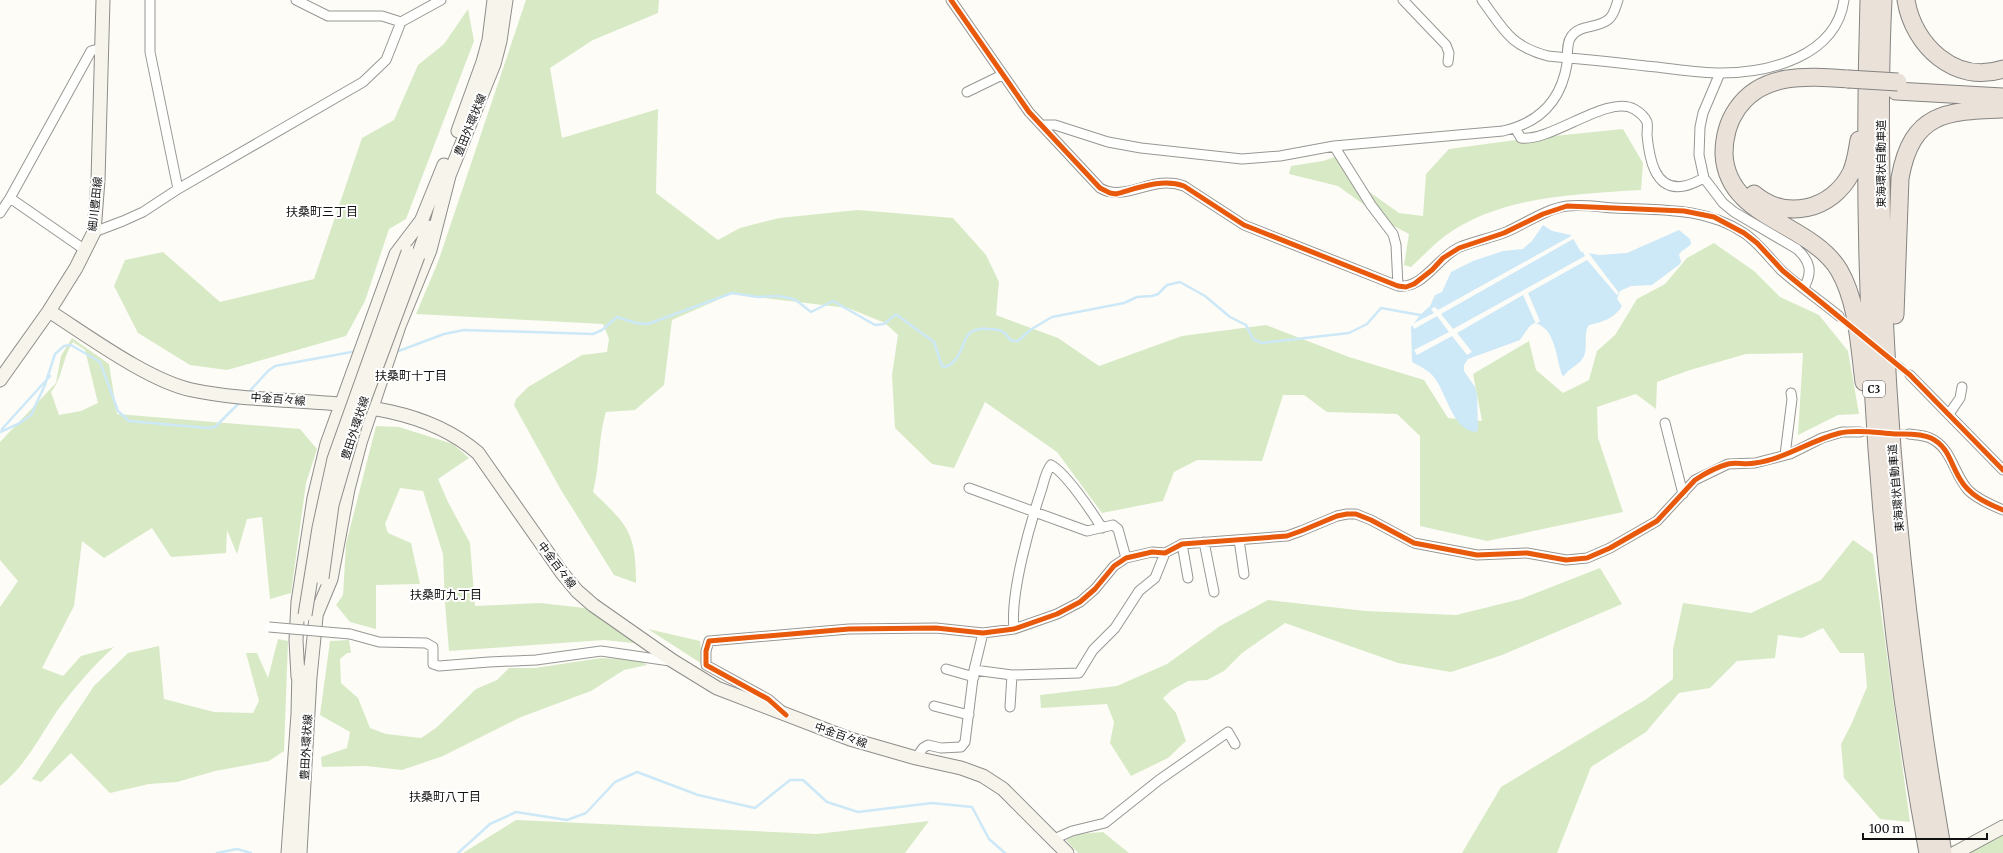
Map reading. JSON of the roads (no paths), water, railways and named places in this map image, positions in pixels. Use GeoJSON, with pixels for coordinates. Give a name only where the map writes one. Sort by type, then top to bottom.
{"type":"FeatureCollection","features":[{"type":"Feature","properties":{"kind":"highway"},"geometry":{"type":"LineString","coordinates":[[1847,83],[1784,89],[1764,96],[1748,110],[1738,128],[1734,147],[1734,157],[1746,184],[1768,204],[1785,209],[1806,209],[1828,200],[1837,192],[1850,174],[1855,163],[1859,138],[1865,0]]}},
{"type":"Feature","properties":{"kind":"highway","name":"東海環状自動車道"},"geometry":{"type":"LineString","coordinates":[[1869,0],[1866,151],[1869,269],[1876,416],[1893,546],[1943,853]]}},
{"type":"Feature","properties":{"kind":"highway","name":"東海環状自動車道"},"geometry":{"type":"LineString","coordinates":[[1883,0],[1881,98],[1883,266],[1893,546],[1914,777],[1928,853]]}},
{"type":"Feature","properties":{"kind":"highway"},"geometry":{"type":"LineString","coordinates":[[1906,0],[1910,17],[1920,38],[1926,47],[1943,61],[1961,70],[1972,72],[1982,73],[2003,69]]}},
{"type":"Feature","properties":{"kind":"highway"},"geometry":{"type":"LineString","coordinates":[[1893,546],[1853,305],[1844,280],[1832,260],[1816,244],[1762,213],[1741,195],[1730,178],[1724,158],[1725,138],[1730,120],[1742,102],[1757,89],[1775,81],[1797,77],[2003,97]]}},
{"type":"Feature","properties":{"kind":"highway"},"geometry":{"type":"LineString","coordinates":[[1897,87],[2003,87]]}},
{"type":"Feature","properties":{"kind":"highway"},"geometry":{"type":"LineString","coordinates":[[1893,546],[1894,369],[1898,197],[1903,164],[1908,149],[1916,135],[1926,125],[1939,117],[1957,111],[2003,109]]}},
{"type":"Feature","properties":{"kind":"street","name":"細川豊田線"},"geometry":{"type":"LineString","coordinates":[[0,380],[49,311],[76,268],[94,232],[98,180],[103,0]]}},
{"type":"Feature","properties":{"kind":"street"},"geometry":{"type":"LineString","coordinates":[[150,0],[150,52],[178,189]]}},
{"type":"Feature","properties":{"kind":"street"},"geometry":{"type":"LineString","coordinates":[[296,0],[328,16],[382,16],[401,22]]}},
{"type":"Feature","properties":{"kind":"street"},"geometry":{"type":"LineString","coordinates":[[94,232],[143,212],[178,189],[363,82],[386,60],[401,22],[441,0]]}},
{"type":"Feature","properties":{"kind":"street","name":"豊田外環状線"},"geometry":{"type":"LineString","coordinates":[[288,853],[300,753],[310,615],[319,528],[334,459],[413,254],[449,176],[494,64],[494,0]]}},
{"type":"Feature","properties":{"kind":"street","name":"豊田外環状線"},"geometry":{"type":"LineString","coordinates":[[300,853],[298,677],[310,615],[322,578],[332,505],[357,419],[413,254],[421,221],[494,41],[506,0]]}},
{"type":"Feature","properties":{"kind":"street"},"geometry":{"type":"LineString","coordinates":[[951,0],[1029,112],[1105,192],[1116,194],[1160,182],[1175,182],[1184,186],[1244,225],[1398,286],[1406,287],[1414,284],[1432,270],[1443,258],[1459,248],[1504,233],[1556,209],[1567,206],[1583,206],[1684,211],[1714,217],[1744,233],[1757,243],[1783,271],[1839,316]]}},
{"type":"Feature","properties":{"kind":"street"},"geometry":{"type":"LineString","coordinates":[[1403,0],[1446,45],[1449,53],[1448,62]]}},
{"type":"Feature","properties":{"kind":"street"},"geometry":{"type":"LineString","coordinates":[[1482,0],[1508,35],[1520,46],[1542,54],[1568,58],[1720,73],[1760,69],[1779,65],[1809,52],[1819,45],[1833,29],[1844,0]]}},
{"type":"Feature","properties":{"kind":"street"},"geometry":{"type":"LineString","coordinates":[[1041,125],[1055,125],[1101,140],[1141,148],[1242,159],[1280,156],[1334,146],[1489,132],[1515,128],[1523,126],[1538,116],[1553,100],[1563,83],[1568,58],[1569,41],[1571,37],[1579,30],[1609,20],[1618,0]]}},
{"type":"Feature","properties":{"kind":"street"},"geometry":{"type":"LineString","coordinates":[[0,213],[10,198],[91,51],[102,48]]}},
{"type":"Feature","properties":{"kind":"street"},"geometry":{"type":"LineString","coordinates":[[1720,73],[1703,113],[1700,127],[1699,155],[1704,178],[1723,203],[1734,212],[1803,254],[1810,266],[1810,273],[1804,287]]}},
{"type":"Feature","properties":{"kind":"street"},"geometry":{"type":"LineString","coordinates":[[967,92],[1002,75]]}},
{"type":"Feature","properties":{"kind":"street"},"geometry":{"type":"LineString","coordinates":[[1515,128],[1521,138],[1533,138],[1598,112],[1620,106],[1630,107],[1640,113],[1647,123],[1651,164],[1661,180],[1671,186],[1680,186],[1704,178]]}},
{"type":"Feature","properties":{"kind":"street"},"geometry":{"type":"LineString","coordinates":[[1334,146],[1371,205],[1393,234],[1396,245],[1398,286]]}},
{"type":"Feature","properties":{"kind":"street"},"geometry":{"type":"LineString","coordinates":[[310,615],[331,579],[348,489],[372,408],[399,326],[430,250],[449,176]]}},
{"type":"Feature","properties":{"kind":"street"},"geometry":{"type":"LineString","coordinates":[[10,198],[85,250]]}},
{"type":"Feature","properties":{"kind":"street"},"geometry":{"type":"LineString","coordinates":[[298,677],[296,640],[298,602],[314,498],[327,444],[396,254],[421,221]]}},
{"type":"Feature","properties":{"kind":"street","name":"中金百々線"},"geometry":{"type":"LineString","coordinates":[[49,311],[150,373],[191,390],[246,397],[372,408],[435,425],[462,439],[478,453],[562,573],[577,591],[593,605],[673,661],[717,688],[850,739],[916,758],[961,768],[983,776],[1003,789],[1067,853]]}},
{"type":"Feature","properties":{"kind":"street"},"geometry":{"type":"LineString","coordinates":[[1910,375],[2003,470]]}},
{"type":"Feature","properties":{"kind":"street"},"geometry":{"type":"LineString","coordinates":[[1949,414],[1960,398],[1962,386]]}},
{"type":"Feature","properties":{"kind":"street"},"geometry":{"type":"LineString","coordinates":[[1785,455],[1792,399],[1791,393]]}},
{"type":"Feature","properties":{"kind":"street"},"geometry":{"type":"LineString","coordinates":[[1665,423],[1683,494]]}},
{"type":"Feature","properties":{"kind":"street"},"geometry":{"type":"LineString","coordinates":[[786,715],[768,698],[706,665],[706,650],[710,641],[849,629],[936,628],[983,633],[1014,630],[1051,616],[1080,602],[1095,589],[1114,566],[1126,558],[1152,552],[1165,553],[1182,544],[1287,536],[1301,532],[1337,516],[1347,514],[1356,514],[1371,520],[1414,543],[1477,555],[1527,553],[1566,560],[1587,558],[1636,534],[1657,520],[1695,480],[1728,464],[1755,463],[1785,455],[1842,432],[1860,432]]}},
{"type":"Feature","properties":{"kind":"street"},"geometry":{"type":"LineString","coordinates":[[1908,434],[1930,437],[1942,446],[1952,460],[1959,478],[1969,491],[1987,504],[2003,510]]}},
{"type":"Feature","properties":{"kind":"street"},"geometry":{"type":"LineString","coordinates":[[1014,630],[1018,583],[1034,511],[1051,465],[1058,470],[1073,487],[1102,528]]}},
{"type":"Feature","properties":{"kind":"street"},"geometry":{"type":"LineString","coordinates":[[970,488],[1089,532],[1113,525],[1118,529],[1126,558]]}},
{"type":"Feature","properties":{"kind":"street"},"geometry":{"type":"LineString","coordinates":[[1238,540],[1244,574]]}},
{"type":"Feature","properties":{"kind":"street"},"geometry":{"type":"LineString","coordinates":[[1204,542],[1214,592]]}},
{"type":"Feature","properties":{"kind":"street"},"geometry":{"type":"LineString","coordinates":[[1182,544],[1188,578]]}},
{"type":"Feature","properties":{"kind":"street"},"geometry":{"type":"LineString","coordinates":[[946,669],[974,674],[1012,675],[1079,673],[1093,650],[1115,628],[1139,591],[1155,578],[1165,553]]}},
{"type":"Feature","properties":{"kind":"street"},"geometry":{"type":"LineString","coordinates":[[269,627],[350,634],[379,642],[426,643],[433,647],[433,664],[439,666],[536,660],[601,651],[673,661]]}},
{"type":"Feature","properties":{"kind":"street"},"geometry":{"type":"LineString","coordinates":[[916,758],[928,745],[941,748],[961,747],[965,742],[974,674],[983,633]]}},
{"type":"Feature","properties":{"kind":"street"},"geometry":{"type":"LineString","coordinates":[[1010,707],[1012,675]]}},
{"type":"Feature","properties":{"kind":"street"},"geometry":{"type":"LineString","coordinates":[[934,706],[969,715]]}},
{"type":"Feature","properties":{"kind":"street"},"geometry":{"type":"LineString","coordinates":[[1054,839],[1072,831],[1105,823],[1159,780],[1228,732],[1235,744]]}},
{"type":"Feature","properties":{"kind":"street"},"geometry":{"type":"LineString","coordinates":[[1955,853],[2003,827]]}},
{"type":"Feature","properties":{"kind":"water"},"geometry":{"type":"Polygon","coordinates":[[[1543,225],[1552,231],[1571,235],[1581,252],[1600,255],[1627,253],[1679,230],[1690,239],[1691,244],[1679,255],[1681,261],[1680,264],[1652,285],[1631,286],[1620,291],[1617,299],[1622,306],[1616,314],[1608,319],[1589,325],[1586,332],[1586,348],[1584,356],[1580,362],[1569,370],[1564,376],[1562,375],[1551,337],[1541,326],[1534,323],[1529,327],[1520,340],[1468,359],[1464,365],[1464,371],[1475,387],[1477,394],[1478,428],[1477,432],[1468,430],[1461,425],[1450,409],[1438,382],[1426,370],[1412,362],[1411,327],[1420,315],[1430,306],[1435,295],[1442,292],[1451,272],[1473,261],[1503,251],[1523,249],[1532,241],[1543,225]]]}},
{"type":"Feature","properties":{"kind":"waterway"},"geometry":{"type":"LineString","coordinates":[[396,352],[444,334],[464,330],[593,334],[602,330],[617,317],[636,323],[648,324],[732,293],[758,297],[778,296],[790,298],[797,301],[811,312],[833,301],[875,325],[884,324],[897,315],[934,342],[942,366],[946,367],[958,356],[971,332],[978,329],[1000,330],[1012,341],[1018,341],[1030,330],[1052,317],[1124,303],[1137,297],[1152,296],[1158,294],[1167,285],[1180,282],[1205,296],[1230,317],[1246,325],[1253,339],[1262,343],[1349,333],[1367,324],[1381,308],[1420,315]]}},
{"type":"Feature","properties":{"kind":"waterway"},"geometry":{"type":"LineString","coordinates":[[0,432],[18,424],[31,415],[45,385],[55,354],[64,346],[71,345],[100,362],[118,411],[129,421],[208,428],[215,427],[241,401]]}},
{"type":"Feature","properties":{"kind":"waterway"},"geometry":{"type":"LineString","coordinates":[[248,393],[268,371],[275,366],[357,351]]}},
{"type":"Feature","properties":{"kind":"waterway"},"geometry":{"type":"LineString","coordinates":[[2,429],[50,376]]}},
{"type":"Feature","properties":{"kind":"waterway"},"geometry":{"type":"LineString","coordinates":[[458,853],[490,824],[516,812],[567,820],[586,813],[615,782],[637,772],[698,795],[755,808],[790,780],[803,780],[827,802],[858,812],[932,803],[972,807],[989,839],[1005,853]]}},
{"type":"Feature","properties":{"kind":"waterway"},"geometry":{"type":"LineString","coordinates":[[217,853],[237,849],[251,853]]}},
{"type":"Feature","properties":{"kind":"tunnel"},"geometry":{"type":"LineString","coordinates":[[1839,316],[1857,330]]}},
{"type":"Feature","properties":{"kind":"tunnel"},"geometry":{"type":"LineString","coordinates":[[1886,355],[1910,375]]}},
{"type":"Feature","properties":{"kind":"tunnel"},"geometry":{"type":"LineString","coordinates":[[1860,432],[1909,434]]}},
{"type":"Feature","properties":{"kind":"district","name":"扶桑町三丁目"},"geometry":{"type":"Point","coordinates":[322,212]}},
{"type":"Feature","properties":{"kind":"district","name":"扶桑町十丁目"},"geometry":{"type":"Point","coordinates":[411,376]}},
{"type":"Feature","properties":{"kind":"district","name":"扶桑町九丁目"},"geometry":{"type":"Point","coordinates":[446,595]}},
{"type":"Feature","properties":{"kind":"district","name":"扶桑町八丁目"},"geometry":{"type":"Point","coordinates":[445,797]}}]}
